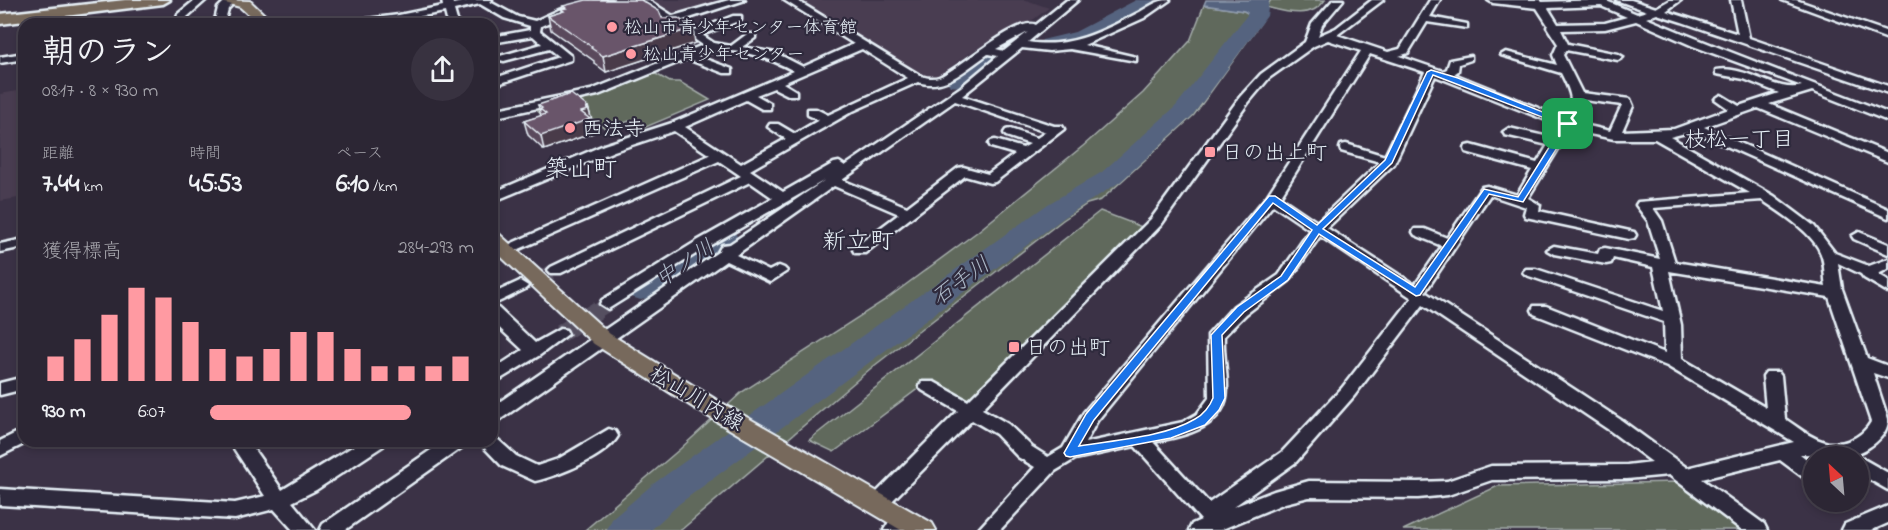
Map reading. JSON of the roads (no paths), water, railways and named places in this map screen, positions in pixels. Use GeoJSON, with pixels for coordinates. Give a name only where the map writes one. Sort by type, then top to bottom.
{"type":"FeatureCollection","features":[{"type":"Feature","properties":{"kind":"highway"},"geometry":{"type":"LineString","coordinates":[[0,19],[163,0]]}},
{"type":"Feature","properties":{"kind":"main road"},"geometry":{"type":"LineString","coordinates":[[231,0],[245,4],[260,18]]}},
{"type":"Feature","properties":{"kind":"main road","name":"松山川内線"},"geometry":{"type":"LineString","coordinates":[[498,251],[602,339],[706,405],[878,503],[906,526]]}},
{"type":"Feature","properties":{"kind":"street"},"geometry":{"type":"LineString","coordinates":[[182,18],[201,0]]}},
{"type":"Feature","properties":{"kind":"street"},"geometry":{"type":"LineString","coordinates":[[221,18],[224,8],[231,0]]}},
{"type":"Feature","properties":{"kind":"street"},"geometry":{"type":"LineString","coordinates":[[498,38],[536,28],[563,12],[607,0]]}},
{"type":"Feature","properties":{"kind":"street"},"geometry":{"type":"LineString","coordinates":[[641,0],[711,46],[772,55],[803,71]]}},
{"type":"Feature","properties":{"kind":"street"},"geometry":{"type":"LineString","coordinates":[[672,20],[740,0]]}},
{"type":"Feature","properties":{"kind":"street"},"geometry":{"type":"LineString","coordinates":[[789,0],[917,78],[929,82],[943,80],[986,50],[1031,26],[1063,0]]}},
{"type":"Feature","properties":{"kind":"street"},"geometry":{"type":"LineString","coordinates":[[498,412],[953,97],[1073,0]]}},
{"type":"Feature","properties":{"kind":"street"},"geometry":{"type":"LineString","coordinates":[[1020,44],[1041,48],[1088,42],[1138,17],[1165,0]]}},
{"type":"Feature","properties":{"kind":"street"},"geometry":{"type":"LineString","coordinates":[[1310,44],[1317,24],[1338,0]]}},
{"type":"Feature","properties":{"kind":"street"},"geometry":{"type":"LineString","coordinates":[[878,503],[1156,222],[1244,100],[1265,76],[1310,44],[1340,30],[1378,0]]}},
{"type":"Feature","properties":{"kind":"street"},"geometry":{"type":"LineString","coordinates":[[1387,56],[1404,51],[1435,0]]}},
{"type":"Feature","properties":{"kind":"street"},"geometry":{"type":"LineString","coordinates":[[1493,0],[1538,3],[1599,2],[1697,44],[1888,117]]}},
{"type":"Feature","properties":{"kind":"street"},"geometry":{"type":"LineString","coordinates":[[1621,0],[1657,10],[1888,90]]}},
{"type":"Feature","properties":{"kind":"street"},"geometry":{"type":"LineString","coordinates":[[1552,27],[1606,26],[1672,5],[1676,0]]}},
{"type":"Feature","properties":{"kind":"street"},"geometry":{"type":"LineString","coordinates":[[1736,0],[1744,40]]}},
{"type":"Feature","properties":{"kind":"street"},"geometry":{"type":"LineString","coordinates":[[1787,0],[1888,36]]}},
{"type":"Feature","properties":{"kind":"street"},"geometry":{"type":"LineString","coordinates":[[382,18],[448,5],[484,1],[500,13],[536,28],[550,45],[567,58],[498,81]]}},
{"type":"Feature","properties":{"kind":"street"},"geometry":{"type":"LineString","coordinates":[[1538,3],[1552,27],[1568,47],[1614,60]]}},
{"type":"Feature","properties":{"kind":"street"},"geometry":{"type":"LineString","coordinates":[[694,35],[737,18]]}},
{"type":"Feature","properties":{"kind":"street"},"geometry":{"type":"LineString","coordinates":[[1425,19],[1464,26]]}},
{"type":"Feature","properties":{"kind":"street"},"geometry":{"type":"LineString","coordinates":[[1872,30],[1888,26]]}},
{"type":"Feature","properties":{"kind":"street"},"geometry":{"type":"LineString","coordinates":[[733,50],[751,36]]}},
{"type":"Feature","properties":{"kind":"street"},"geometry":{"type":"LineString","coordinates":[[1328,36],[1437,74],[1568,124],[1593,132],[1614,135],[1657,135],[1695,127],[1737,110],[1812,87]]}},
{"type":"Feature","properties":{"kind":"street"},"geometry":{"type":"LineString","coordinates":[[1520,200],[1578,108],[1578,96],[1558,54],[1568,47],[1588,40]]}},
{"type":"Feature","properties":{"kind":"street"},"geometry":{"type":"LineString","coordinates":[[504,58],[550,45]]}},
{"type":"Feature","properties":{"kind":"street"},"geometry":{"type":"LineString","coordinates":[[498,195],[609,148],[676,126],[862,45]]}},
{"type":"Feature","properties":{"kind":"street"},"geometry":{"type":"LineString","coordinates":[[498,113],[594,93],[711,46]]}},
{"type":"Feature","properties":{"kind":"street"},"geometry":{"type":"LineString","coordinates":[[1070,46],[1132,59]]}},
{"type":"Feature","properties":{"kind":"street"},"geometry":{"type":"LineString","coordinates":[[1070,46],[1109,60]]}},
{"type":"Feature","properties":{"kind":"street"},"geometry":{"type":"LineString","coordinates":[[986,50],[1006,55]]}},
{"type":"Feature","properties":{"kind":"street"},"geometry":{"type":"LineString","coordinates":[[1070,453],[1090,417],[1272,198],[1367,50]]}},
{"type":"Feature","properties":{"kind":"street"},"geometry":{"type":"LineString","coordinates":[[1506,55],[1566,71]]}},
{"type":"Feature","properties":{"kind":"street"},"geometry":{"type":"LineString","coordinates":[[688,56],[728,71]]}},
{"type":"Feature","properties":{"kind":"street"},"geometry":{"type":"LineString","coordinates":[[0,60],[18,57]]}},
{"type":"Feature","properties":{"kind":"street"},"geometry":{"type":"LineString","coordinates":[[988,530],[1048,466],[1070,453],[1139,440],[1188,428],[1201,422],[1215,407],[1219,398],[1216,335],[1240,310],[1284,278],[1318,229],[1389,161],[1437,74],[1452,71],[1454,62],[1467,58]]}},
{"type":"Feature","properties":{"kind":"street"},"geometry":{"type":"LineString","coordinates":[[1720,72],[1746,76],[1785,96]]}},
{"type":"Feature","properties":{"kind":"street"},"geometry":{"type":"LineString","coordinates":[[556,270],[745,173],[795,139],[849,108],[917,78]]}},
{"type":"Feature","properties":{"kind":"street"},"geometry":{"type":"LineString","coordinates":[[1742,83],[1785,96]]}},
{"type":"Feature","properties":{"kind":"street"},"geometry":{"type":"LineString","coordinates":[[774,84],[792,93]]}},
{"type":"Feature","properties":{"kind":"street"},"geometry":{"type":"LineString","coordinates":[[747,95],[766,106]]}},
{"type":"Feature","properties":{"kind":"street"},"geometry":{"type":"LineString","coordinates":[[1578,96],[1626,104],[1614,135]]}},
{"type":"Feature","properties":{"kind":"street"},"geometry":{"type":"LineString","coordinates":[[860,250],[963,171],[990,179],[1057,130],[953,97]]}},
{"type":"Feature","properties":{"kind":"street"},"geometry":{"type":"LineString","coordinates":[[1721,99],[1737,110]]}},
{"type":"Feature","properties":{"kind":"street"},"geometry":{"type":"LineString","coordinates":[[1759,105],[1888,158]]}},
{"type":"Feature","properties":{"kind":"street"},"geometry":{"type":"LineString","coordinates":[[719,107],[736,117]]}},
{"type":"Feature","properties":{"kind":"street"},"geometry":{"type":"LineString","coordinates":[[812,112],[828,120]]}},
{"type":"Feature","properties":{"kind":"street"},"geometry":{"type":"LineString","coordinates":[[676,126],[782,198]]}},
{"type":"Feature","properties":{"kind":"street"},"geometry":{"type":"LineString","coordinates":[[1695,127],[1888,214]]}},
{"type":"Feature","properties":{"kind":"street"},"geometry":{"type":"LineString","coordinates":[[774,128],[795,139]]}},
{"type":"Feature","properties":{"kind":"street"},"geometry":{"type":"LineString","coordinates":[[1509,132],[1556,143]]}},
{"type":"Feature","properties":{"kind":"street"},"geometry":{"type":"LineString","coordinates":[[1010,133],[1039,143]]}},
{"type":"Feature","properties":{"kind":"street"},"geometry":{"type":"LineString","coordinates":[[1657,135],[1763,196],[1805,226],[1831,256],[1869,272],[1869,276],[1888,287]]}},
{"type":"Feature","properties":{"kind":"street"},"geometry":{"type":"LineString","coordinates":[[995,144],[1025,153]]}},
{"type":"Feature","properties":{"kind":"street"},"geometry":{"type":"LineString","coordinates":[[1346,148],[1389,161]]}},
{"type":"Feature","properties":{"kind":"street"},"geometry":{"type":"LineString","coordinates":[[1472,148],[1540,168]]}},
{"type":"Feature","properties":{"kind":"street"},"geometry":{"type":"LineString","coordinates":[[608,304],[702,244],[782,198],[860,154],[874,153]]}},
{"type":"Feature","properties":{"kind":"street"},"geometry":{"type":"LineString","coordinates":[[498,248],[719,156]]}},
{"type":"Feature","properties":{"kind":"street"},"geometry":{"type":"LineString","coordinates":[[833,181],[909,213]]}},
{"type":"Feature","properties":{"kind":"street"},"geometry":{"type":"LineString","coordinates":[[1208,524],[1214,510],[1268,474],[1288,457],[1348,392],[1419,295],[1487,190],[1533,204],[1531,214],[1629,235]]}},
{"type":"Feature","properties":{"kind":"street"},"geometry":{"type":"LineString","coordinates":[[1673,362],[1671,319],[1664,265],[1655,221],[1643,205],[1763,196]]}},
{"type":"Feature","properties":{"kind":"street"},"geometry":{"type":"LineString","coordinates":[[725,255],[728,244],[782,198]]}},
{"type":"Feature","properties":{"kind":"street"},"geometry":{"type":"LineString","coordinates":[[1272,198],[1616,424],[1757,530]]}},
{"type":"Feature","properties":{"kind":"street"},"geometry":{"type":"LineString","coordinates":[[1420,232],[1450,244]]}},
{"type":"Feature","properties":{"kind":"street"},"geometry":{"type":"LineString","coordinates":[[1859,237],[1887,262],[1869,272]]}},
{"type":"Feature","properties":{"kind":"street"},"geometry":{"type":"LineString","coordinates":[[0,248],[18,244]]}},
{"type":"Feature","properties":{"kind":"street"},"geometry":{"type":"LineString","coordinates":[[1554,250],[1606,260],[1605,252],[1664,265],[1836,293]]}},
{"type":"Feature","properties":{"kind":"street"},"geometry":{"type":"LineString","coordinates":[[725,255],[770,277],[779,271]]}},
{"type":"Feature","properties":{"kind":"street"},"geometry":{"type":"LineString","coordinates":[[1831,256],[1836,293],[1880,422],[1871,438],[1854,446]]}},
{"type":"Feature","properties":{"kind":"street"},"geometry":{"type":"LineString","coordinates":[[1531,272],[1671,319]]}},
{"type":"Feature","properties":{"kind":"street"},"geometry":{"type":"LineString","coordinates":[[498,297],[520,286]]}},
{"type":"Feature","properties":{"kind":"street"},"geometry":{"type":"LineString","coordinates":[[1539,310],[1673,362],[1815,446]]}},
{"type":"Feature","properties":{"kind":"street"},"geometry":{"type":"LineString","coordinates":[[498,318],[534,351]]}},
{"type":"Feature","properties":{"kind":"street"},"geometry":{"type":"LineString","coordinates":[[498,374],[560,334]]}},
{"type":"Feature","properties":{"kind":"street"},"geometry":{"type":"LineString","coordinates":[[1859,361],[1888,372]]}},
{"type":"Feature","properties":{"kind":"street"},"geometry":{"type":"LineString","coordinates":[[1772,375],[1776,422]]}},
{"type":"Feature","properties":{"kind":"street"},"geometry":{"type":"LineString","coordinates":[[0,389],[18,384]]}},
{"type":"Feature","properties":{"kind":"street"},"geometry":{"type":"LineString","coordinates":[[928,386],[1002,429],[1025,452],[1048,466]]}},
{"type":"Feature","properties":{"kind":"street"},"geometry":{"type":"LineString","coordinates":[[494,447],[509,461],[535,474],[556,469],[582,456],[609,436]]}},
{"type":"Feature","properties":{"kind":"street"},"geometry":{"type":"LineString","coordinates":[[0,449],[18,439]]}},
{"type":"Feature","properties":{"kind":"street"},"geometry":{"type":"LineString","coordinates":[[1139,440],[1208,524]]}},
{"type":"Feature","properties":{"kind":"street"},"geometry":{"type":"LineString","coordinates":[[242,447],[279,501],[305,530]]}},
{"type":"Feature","properties":{"kind":"street"},"geometry":{"type":"LineString","coordinates":[[0,497],[250,510],[279,501],[366,447]]}},
{"type":"Feature","properties":{"kind":"street"},"geometry":{"type":"LineString","coordinates":[[330,530],[448,447]]}},
{"type":"Feature","properties":{"kind":"street"},"geometry":{"type":"LineString","coordinates":[[1208,524],[1281,496],[1309,489],[1448,488],[1491,473],[1680,472],[1803,447]]}},
{"type":"Feature","properties":{"kind":"street"},"geometry":{"type":"LineString","coordinates":[[1783,452],[1803,467]]}},
{"type":"Feature","properties":{"kind":"street"},"geometry":{"type":"LineString","coordinates":[[1869,471],[1888,483]]}},
{"type":"Feature","properties":{"kind":"street"},"geometry":{"type":"LineString","coordinates":[[1852,530],[1888,514]]}},
{"type":"Feature","properties":{"kind":"water"},"geometry":{"type":"Polygon","coordinates":[[[1206,0],[1268,0],[1263,7],[1262,21],[1245,29],[1251,15],[1244,11],[1204,5],[1206,0]]]}},
{"type":"Feature","properties":{"kind":"waterway","name":"中ノ川"},"geometry":{"type":"LineString","coordinates":[[1049,44],[1081,37],[1150,0]]}},
{"type":"Feature","properties":{"kind":"waterway","name":"石手川"},"geometry":{"type":"LineString","coordinates":[[626,530],[666,494],[861,351],[1057,210],[1111,177],[1184,111],[1257,16],[1260,0]]}},
{"type":"Feature","properties":{"kind":"waterway","name":"中ノ川"},"geometry":{"type":"LineString","coordinates":[[958,81],[990,58]]}},
{"type":"Feature","properties":{"kind":"waterway","name":"中ノ川"},"geometry":{"type":"LineString","coordinates":[[641,291],[723,236]]}},
{"type":"Feature","properties":{"kind":"tunnel"},"geometry":{"type":"LineString","coordinates":[[520,286],[556,270]]}},
{"type":"Feature","properties":{"kind":"tunnel"},"geometry":{"type":"LineString","coordinates":[[597,311],[608,304]]}},
{"type":"Feature","properties":{"kind":"tunnel"},"geometry":{"type":"LineString","coordinates":[[560,334],[599,309]]}},
{"type":"Feature","properties":{"kind":"place","name":"松山市青少年センター体育館"},"geometry":{"type":"Point","coordinates":[612,27]}},
{"type":"Feature","properties":{"kind":"place","name":"松山青少年センター"},"geometry":{"type":"Point","coordinates":[631,54]}},
{"type":"Feature","properties":{"kind":"place","name":"西法寺"},"geometry":{"type":"Point","coordinates":[570,128]}},
{"type":"Feature","properties":{"kind":"place","name":"日の出上町"},"geometry":{"type":"Point","coordinates":[1210,152]}},
{"type":"Feature","properties":{"kind":"place","name":"日の出町"},"geometry":{"type":"Point","coordinates":[1014,347]}},
{"type":"Feature","properties":{"kind":"district","name":"枝松一丁目"},"geometry":{"type":"Point","coordinates":[1739,138]}},
{"type":"Feature","properties":{"kind":"district","name":"築山町"},"geometry":{"type":"Point","coordinates":[581,168]}},
{"type":"Feature","properties":{"kind":"district","name":"新立町"},"geometry":{"type":"Point","coordinates":[858,240]}}]}
